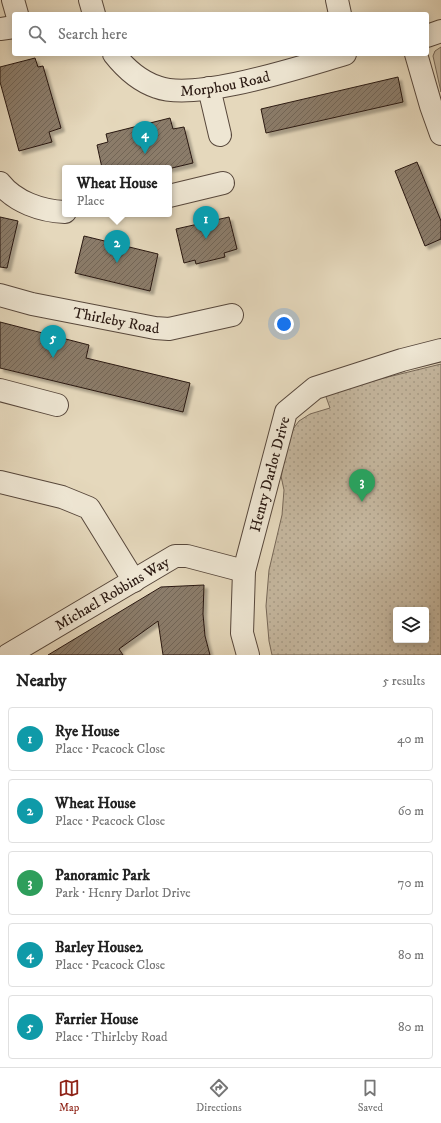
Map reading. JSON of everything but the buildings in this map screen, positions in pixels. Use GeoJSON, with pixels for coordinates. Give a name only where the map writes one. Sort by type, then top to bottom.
{"type":"FeatureCollection","features":[{"type":"Feature","properties":{"kind":"street"},"geometry":{"type":"LineString","coordinates":[[13,0],[16,12]]}},
{"type":"Feature","properties":{"kind":"street"},"geometry":{"type":"LineString","coordinates":[[90,0],[93,12]]}},
{"type":"Feature","properties":{"kind":"street"},"geometry":{"type":"LineString","coordinates":[[337,0],[340,12]]}},
{"type":"Feature","properties":{"kind":"street"},"geometry":{"type":"LineString","coordinates":[[0,29],[12,27]]}},
{"type":"Feature","properties":{"kind":"street"},"geometry":{"type":"LineString","coordinates":[[429,35],[441,31]]}},
{"type":"Feature","properties":{"kind":"street","name":"Morphou Road"},"geometry":{"type":"LineString","coordinates":[[116,56],[138,78],[158,88],[183,90],[209,88],[250,80],[338,56]]}},
{"type":"Feature","properties":{"kind":"street"},"geometry":{"type":"LineString","coordinates":[[417,56],[441,134]]}},
{"type":"Feature","properties":{"kind":"street"},"geometry":{"type":"LineString","coordinates":[[209,88],[220,135]]}},
{"type":"Feature","properties":{"kind":"street"},"geometry":{"type":"LineString","coordinates":[[0,183],[20,200],[52,212],[62,212]]}},
{"type":"Feature","properties":{"kind":"street"},"geometry":{"type":"LineString","coordinates":[[172,195],[223,183]]}},
{"type":"Feature","properties":{"kind":"street","name":"Thirleby Road"},"geometry":{"type":"LineString","coordinates":[[0,295],[32,304],[155,328],[169,329],[232,315]]}},
{"type":"Feature","properties":{"kind":"street","name":"Henry Darlot Drive"},"geometry":{"type":"LineString","coordinates":[[248,655],[242,633],[244,571],[286,412],[315,388],[402,360],[441,350]]}},
{"type":"Feature","properties":{"kind":"street"},"geometry":{"type":"LineString","coordinates":[[0,390],[58,405]]}},
{"type":"Feature","properties":{"kind":"street"},"geometry":{"type":"LineString","coordinates":[[0,482],[62,497],[89,508],[134,581]]}},
{"type":"Feature","properties":{"kind":"street","name":"Michael Robbins Way"},"geometry":{"type":"LineString","coordinates":[[8,655],[175,556],[187,556],[244,571]]}},
{"type":"Feature","properties":{"kind":"shaded area"},"geometry":{"type":"Polygon","coordinates":[[[441,47],[441,92],[433,56],[435,51],[441,47]]]}},
{"type":"Feature","properties":{"kind":"shaded area"},"geometry":{"type":"Polygon","coordinates":[[[441,364],[441,655],[272,655],[269,641],[266,606],[269,570],[282,515],[284,490],[281,476],[289,439],[293,429],[299,421],[310,414],[330,408],[325,394],[331,391],[441,364]]]}},
{"type":"Feature","properties":{"kind":"place","name":"Barley House2"},"geometry":{"type":"Point","coordinates":[145,154]}},
{"type":"Feature","properties":{"kind":"place","name":"Rye House"},"geometry":{"type":"Point","coordinates":[206,239]}},
{"type":"Feature","properties":{"kind":"place","name":"Wheat House"},"geometry":{"type":"Point","coordinates":[117,263]}},
{"type":"Feature","properties":{"kind":"place","name":"Farrier House"},"geometry":{"type":"Point","coordinates":[53,358]}},
{"type":"Feature","properties":{"kind":"place","name":"Panoramic Park"},"geometry":{"type":"Point","coordinates":[362,502]}}]}
